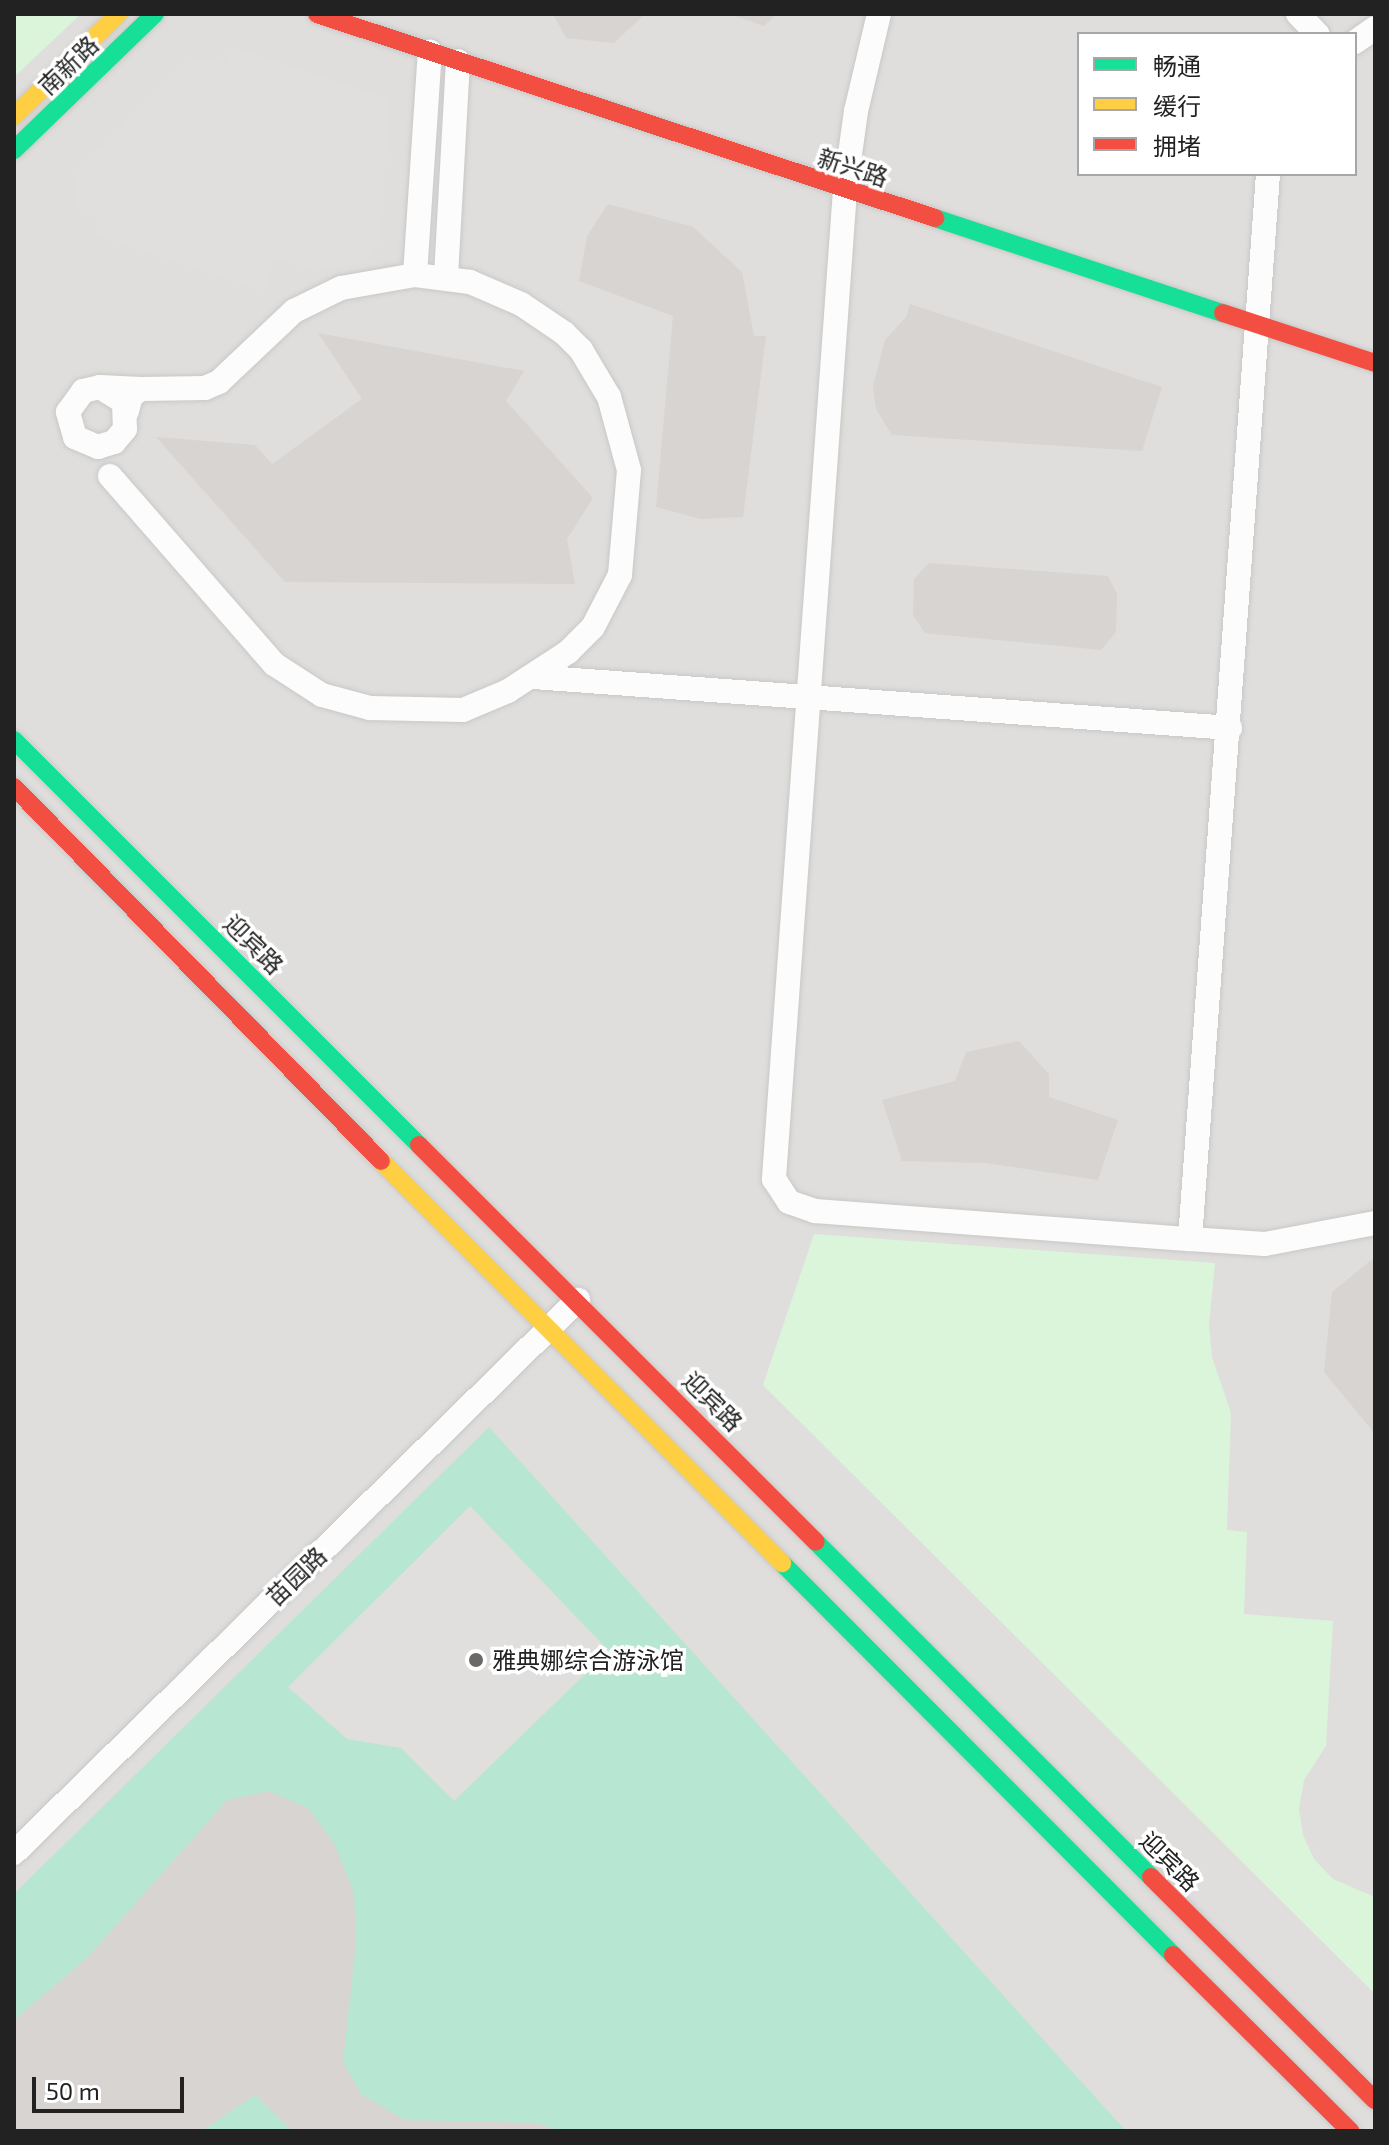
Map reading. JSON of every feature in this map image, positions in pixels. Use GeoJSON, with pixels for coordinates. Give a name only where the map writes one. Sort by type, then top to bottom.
{"type":"FeatureCollection","features":[{"type":"Feature","properties":{"kind":"main road","name":"南新路"},"geometry":{"type":"LineString","coordinates":[[14,116],[118,14]]}},
{"type":"Feature","properties":{"kind":"main road","name":"南新路"},"geometry":{"type":"LineString","coordinates":[[14,150],[155,14]]}},
{"type":"Feature","properties":{"kind":"main road","name":"新兴路"},"geometry":{"type":"LineString","coordinates":[[317,14],[1375,363]]}},
{"type":"Feature","properties":{"kind":"main road","name":"迎宾路"},"geometry":{"type":"LineString","coordinates":[[14,740],[578,1300],[1375,2100]]}},
{"type":"Feature","properties":{"kind":"main road"},"geometry":{"type":"LineString","coordinates":[[14,787],[548,1330],[1350,2131]]}},
{"type":"Feature","properties":{"kind":"street"},"geometry":{"type":"LineString","coordinates":[[879,14],[856,111],[845,190],[773,1165],[780,1192],[789,1202],[815,1211],[1265,1244],[1375,1223]]}},
{"type":"Feature","properties":{"kind":"street"},"geometry":{"type":"LineString","coordinates":[[1298,14],[1315,32]]}},
{"type":"Feature","properties":{"kind":"street"},"geometry":{"type":"LineString","coordinates":[[1357,41],[1375,28]]}},
{"type":"Feature","properties":{"kind":"street"},"geometry":{"type":"LineString","coordinates":[[415,275],[430,52]]}},
{"type":"Feature","properties":{"kind":"street"},"geometry":{"type":"LineString","coordinates":[[446,276],[458,61]]}},
{"type":"Feature","properties":{"kind":"street"},"geometry":{"type":"LineString","coordinates":[[1190,1239],[1230,728],[1255,324],[1268,176]]}},
{"type":"Feature","properties":{"kind":"street"},"geometry":{"type":"LineString","coordinates":[[415,275],[446,276],[521,304],[564,333],[581,350],[609,397],[629,470],[620,575],[593,627],[533,677],[463,710],[370,708],[322,695],[274,664],[75,437],[68,421],[70,404],[83,391],[100,387],[205,388],[219,382],[294,311],[341,288],[415,275]]}},
{"type":"Feature","properties":{"kind":"street"},"geometry":{"type":"LineString","coordinates":[[100,387],[118,394],[127,411]]}},
{"type":"Feature","properties":{"kind":"street"},"geometry":{"type":"LineString","coordinates":[[75,437],[98,447],[114,442],[125,429],[131,396],[141,389]]}},
{"type":"Feature","properties":{"kind":"street"},"geometry":{"type":"LineString","coordinates":[[110,476],[114,442]]}},
{"type":"Feature","properties":{"kind":"street"},"geometry":{"type":"LineString","coordinates":[[533,677],[1230,728]]}},
{"type":"Feature","properties":{"kind":"street","name":"苗园路"},"geometry":{"type":"LineString","coordinates":[[14,1853],[578,1300]]}},
{"type":"Feature","properties":{"kind":"shaded area"},"geometry":{"type":"Polygon","coordinates":[[[14,14],[1375,14],[1375,2131],[14,2131],[14,14]]]}},
{"type":"Feature","properties":{"kind":"shaded area"},"geometry":{"type":"Polygon","coordinates":[[[232,47],[389,99],[381,237],[367,260],[319,271],[274,258],[264,291],[97,235],[98,219],[77,205],[78,170],[190,60],[226,63],[232,47]]]}},
{"type":"Feature","properties":{"kind":"shaded area"},"geometry":{"type":"Polygon","coordinates":[[[470,1506],[609,1651],[454,1801],[401,1748],[347,1739],[288,1687],[470,1506]]]}},
{"type":"Feature","properties":{"kind":"green space"},"geometry":{"type":"Polygon","coordinates":[[[14,14],[81,14],[14,77],[14,14]]]}},
{"type":"Feature","properties":{"kind":"green space"},"geometry":{"type":"Polygon","coordinates":[[[814,1234],[1215,1263],[1209,1325],[1212,1357],[1231,1413],[1227,1530],[1247,1532],[1244,1614],[1333,1621],[1326,1746],[1304,1780],[1299,1809],[1303,1835],[1314,1859],[1333,1879],[1375,1897],[1375,1994],[763,1385],[814,1234]]]}},
{"type":"Feature","properties":{"kind":"green space","name":"雅典娜综合游泳馆"},"geometry":{"type":"Polygon","coordinates":[[[489,1427],[1126,2131],[14,2131],[14,1894],[489,1427]]]}},
{"type":"Feature","properties":{"kind":"building"},"geometry":{"type":"Polygon","coordinates":[[[553,14],[645,14],[614,43],[566,38],[553,14]]]}},
{"type":"Feature","properties":{"kind":"building"},"geometry":{"type":"Polygon","coordinates":[[[730,14],[776,14],[764,26],[730,14]]]}},
{"type":"Feature","properties":{"kind":"building"},"geometry":{"type":"Polygon","coordinates":[[[608,204],[693,227],[742,272],[754,336],[766,336],[743,517],[701,519],[656,507],[673,316],[579,281],[587,236],[608,204]]]}},
{"type":"Feature","properties":{"kind":"building"},"geometry":{"type":"Polygon","coordinates":[[[910,304],[1162,387],[1142,451],[892,435],[876,409],[873,386],[885,340],[906,317],[910,304]]]}},
{"type":"Feature","properties":{"kind":"building"},"geometry":{"type":"Polygon","coordinates":[[[318,333],[524,371],[506,401],[593,498],[567,539],[575,584],[285,582],[156,437],[255,445],[272,464],[362,399],[318,333]]]}},
{"type":"Feature","properties":{"kind":"building"},"geometry":{"type":"Polygon","coordinates":[[[929,563],[1108,576],[1117,594],[1116,632],[1101,650],[925,633],[913,615],[914,579],[929,563]]]}},
{"type":"Feature","properties":{"kind":"building"},"geometry":{"type":"Polygon","coordinates":[[[1019,1041],[1049,1074],[1049,1097],[1118,1120],[1098,1180],[986,1163],[902,1161],[882,1100],[955,1081],[966,1052],[1019,1041]]]}},
{"type":"Feature","properties":{"kind":"building"},"geometry":{"type":"Polygon","coordinates":[[[1375,1257],[1375,1434],[1324,1372],[1332,1292],[1375,1257]]]}},
{"type":"Feature","properties":{"kind":"building"},"geometry":{"type":"Polygon","coordinates":[[[269,1791],[308,1808],[334,1843],[354,1893],[356,1944],[343,2062],[361,2094],[405,2120],[538,2123],[559,2131],[292,2131],[255,2095],[202,2131],[14,2130],[14,2020],[87,1958],[227,1800],[269,1791]]]}},
{"type":"Feature","properties":{"kind":"traffic: fast"},"geometry":{"type":"LineString","coordinates":[[14,150],[155,14]]}},
{"type":"Feature","properties":{"kind":"traffic: fast"},"geometry":{"type":"LineString","coordinates":[[935,218],[1223,313]]}},
{"type":"Feature","properties":{"kind":"traffic: fast"},"geometry":{"type":"LineString","coordinates":[[14,740],[419,1145]]}},
{"type":"Feature","properties":{"kind":"traffic: fast"},"geometry":{"type":"LineString","coordinates":[[816,1542],[1151,1877]]}},
{"type":"Feature","properties":{"kind":"traffic: fast"},"geometry":{"type":"LineString","coordinates":[[782,1563],[1173,1955]]}},
{"type":"Feature","properties":{"kind":"traffic: slow"},"geometry":{"type":"LineString","coordinates":[[14,116],[118,14]]}},
{"type":"Feature","properties":{"kind":"traffic: slow"},"geometry":{"type":"LineString","coordinates":[[381,1161],[782,1563]]}},
{"type":"Feature","properties":{"kind":"traffic: jam"},"geometry":{"type":"LineString","coordinates":[[317,14],[935,218]]}},
{"type":"Feature","properties":{"kind":"traffic: jam"},"geometry":{"type":"LineString","coordinates":[[1223,313],[1375,363]]}},
{"type":"Feature","properties":{"kind":"traffic: jam"},"geometry":{"type":"LineString","coordinates":[[14,787],[381,1161]]}},
{"type":"Feature","properties":{"kind":"traffic: jam"},"geometry":{"type":"LineString","coordinates":[[419,1145],[816,1542]]}},
{"type":"Feature","properties":{"kind":"traffic: jam"},"geometry":{"type":"LineString","coordinates":[[1151,1877],[1375,2100]]}},
{"type":"Feature","properties":{"kind":"traffic: jam"},"geometry":{"type":"LineString","coordinates":[[1173,1955],[1350,2131]]}},
{"type":"Feature","properties":{"kind":"place","name":"雅典娜综合游泳馆"},"geometry":{"type":"Point","coordinates":[476,1660]}}]}
